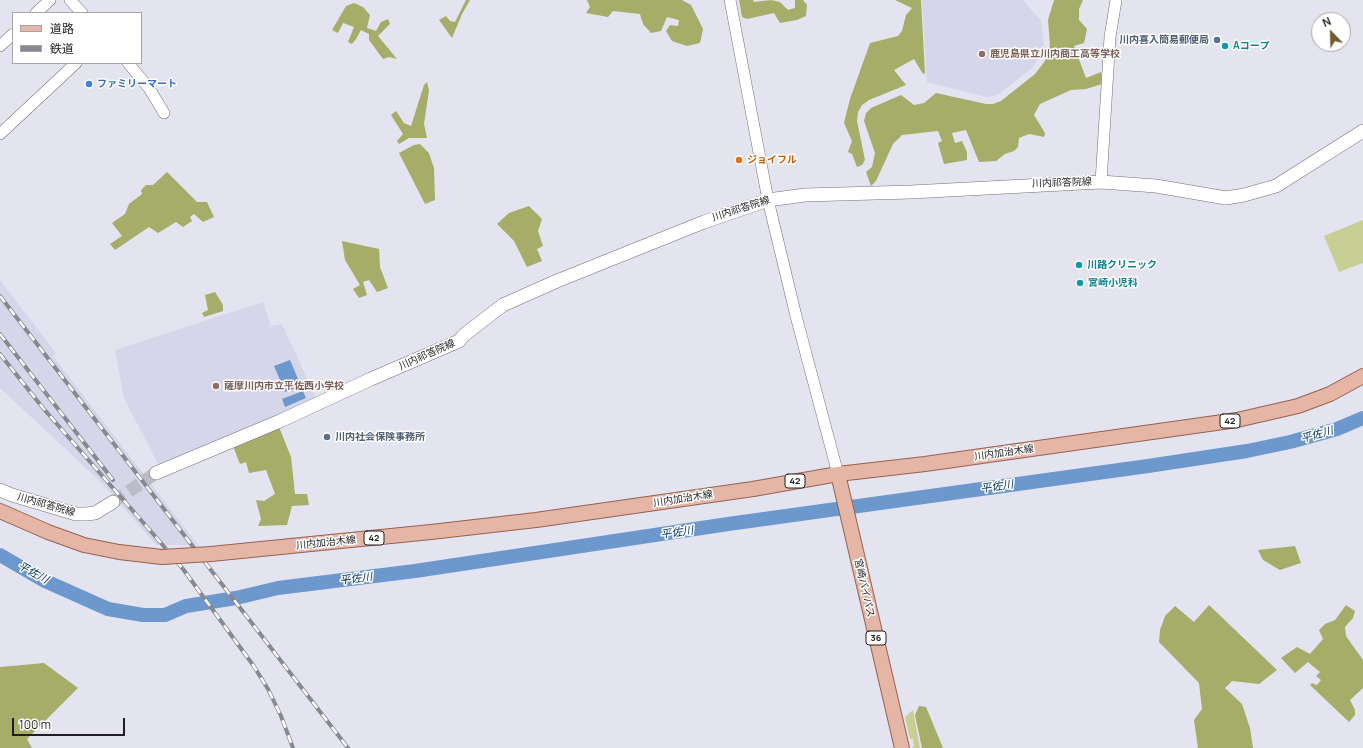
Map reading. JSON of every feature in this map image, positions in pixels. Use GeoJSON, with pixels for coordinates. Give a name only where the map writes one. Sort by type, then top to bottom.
{"type":"FeatureCollection","features":[{"type":"Feature","properties":{"kind":"main road","name":"川内祁答院線"},"geometry":{"type":"LineString","coordinates":[[156,472],[280,421],[371,379],[459,342],[464,335],[503,305],[557,281],[704,222],[768,200],[805,195],[912,192],[1101,182],[1156,186],[1226,198],[1244,195],[1276,186],[1363,131]]}},
{"type":"Feature","properties":{"kind":"main road","name":"川内加治木線"},"geometry":{"type":"LineString","coordinates":[[0,511],[48,532],[84,544],[119,552],[162,557],[211,554],[536,520],[722,494],[839,480],[972,458],[1252,418],[1310,402],[1330,394],[1363,376]]}},
{"type":"Feature","properties":{"kind":"main road","name":"宮崎バイパス"},"geometry":{"type":"LineString","coordinates":[[839,480],[902,748]]}},
{"type":"Feature","properties":{"kind":"main road","name":"川内祁答院線"},"geometry":{"type":"LineString","coordinates":[[0,490],[12,496],[76,514],[95,513],[113,502]]}},
{"type":"Feature","properties":{"kind":"street"},"geometry":{"type":"LineString","coordinates":[[37,12],[50,0]]}},
{"type":"Feature","properties":{"kind":"street"},"geometry":{"type":"LineString","coordinates":[[70,0],[81,12]]}},
{"type":"Feature","properties":{"kind":"street"},"geometry":{"type":"LineString","coordinates":[[730,0],[768,200],[796,316],[839,480]]}},
{"type":"Feature","properties":{"kind":"street"},"geometry":{"type":"LineString","coordinates":[[1101,182],[1110,37],[1116,0]]}},
{"type":"Feature","properties":{"kind":"street"},"geometry":{"type":"LineString","coordinates":[[0,46],[12,35]]}},
{"type":"Feature","properties":{"kind":"street"},"geometry":{"type":"LineString","coordinates":[[0,134],[75,64]]}},
{"type":"Feature","properties":{"kind":"street"},"geometry":{"type":"LineString","coordinates":[[129,64],[149,88],[164,113]]}},
{"type":"Feature","properties":{"kind":"shaded area","name":"鹿児島県立川内商工高等学校"},"geometry":{"type":"Polygon","coordinates":[[[922,0],[1023,0],[1041,21],[1044,44],[1035,64],[1031,69],[994,96],[987,97],[927,82],[922,0]]]}},
{"type":"Feature","properties":{"kind":"shaded area"},"geometry":{"type":"Polygon","coordinates":[[[0,280],[56,353],[53,356],[198,545],[156,545],[103,484],[0,388],[0,280]]]}},
{"type":"Feature","properties":{"kind":"shaded area","name":"薩摩川内市立平佐西小学校"},"geometry":{"type":"Polygon","coordinates":[[[263,302],[271,326],[282,324],[316,398],[159,466],[124,398],[115,350],[263,302]]]}},
{"type":"Feature","properties":{"kind":"green space"},"geometry":{"type":"Polygon","coordinates":[[[466,0],[470,0],[462,14],[452,38],[439,20],[446,16],[450,21],[455,22],[466,0]]]}},
{"type":"Feature","properties":{"kind":"green space"},"geometry":{"type":"Polygon","coordinates":[[[587,0],[682,0],[691,5],[703,29],[700,43],[687,46],[672,41],[666,31],[670,25],[678,26],[679,20],[667,17],[661,31],[651,33],[643,24],[640,14],[613,11],[608,17],[586,13],[590,7],[587,0]]]}},
{"type":"Feature","properties":{"kind":"green space"},"geometry":{"type":"Polygon","coordinates":[[[739,0],[753,0],[754,2],[771,0],[780,2],[788,10],[795,8],[795,0],[803,0],[807,5],[806,16],[797,20],[780,23],[774,13],[747,19],[742,17],[739,0]]]}},
{"type":"Feature","properties":{"kind":"green space"},"geometry":{"type":"Polygon","coordinates":[[[895,0],[921,0],[925,73],[923,74],[914,59],[894,70],[906,85],[869,100],[862,105],[858,112],[857,121],[865,160],[862,165],[857,167],[852,154],[848,152],[852,141],[844,123],[850,99],[870,43],[898,36],[902,31],[906,15],[912,8],[895,0]]]}},
{"type":"Feature","properties":{"kind":"green space"},"geometry":{"type":"Polygon","coordinates":[[[1054,0],[1083,0],[1079,9],[1079,20],[1087,29],[1084,43],[1074,46],[1086,78],[1101,72],[1102,84],[1086,89],[1071,90],[1040,104],[1034,115],[1045,133],[1044,137],[1029,134],[1019,138],[1018,147],[1014,151],[1005,154],[996,161],[979,162],[966,130],[952,133],[955,143],[962,141],[967,152],[967,160],[944,164],[938,143],[942,141],[938,131],[902,135],[893,144],[876,181],[871,186],[866,172],[872,167],[875,153],[864,121],[866,113],[871,108],[901,95],[914,105],[924,103],[936,93],[986,104],[993,104],[1001,101],[1035,74],[1045,61],[1050,45],[1048,20],[1054,0]]]}},
{"type":"Feature","properties":{"kind":"green space"},"geometry":{"type":"Polygon","coordinates":[[[354,3],[363,7],[370,15],[367,28],[376,31],[381,22],[388,19],[390,24],[378,36],[397,59],[389,57],[383,59],[369,40],[369,34],[361,30],[352,44],[348,42],[354,27],[343,23],[338,33],[332,30],[346,6],[354,3]]]}},
{"type":"Feature","properties":{"kind":"green space"},"geometry":{"type":"Polygon","coordinates":[[[427,82],[429,90],[424,124],[427,138],[409,138],[399,144],[397,141],[403,134],[391,115],[396,111],[404,123],[411,126],[424,85],[427,82]]]}},
{"type":"Feature","properties":{"kind":"green space"},"geometry":{"type":"Polygon","coordinates":[[[420,144],[429,153],[434,168],[435,200],[425,204],[399,153],[414,145],[420,144]]]}},
{"type":"Feature","properties":{"kind":"green space"},"geometry":{"type":"Polygon","coordinates":[[[167,172],[197,202],[207,202],[214,217],[203,222],[194,214],[190,217],[192,221],[183,227],[176,222],[158,233],[149,227],[115,250],[110,244],[122,236],[112,223],[125,214],[129,204],[142,194],[141,190],[146,185],[153,185],[167,172]]]}},
{"type":"Feature","properties":{"kind":"green space"},"geometry":{"type":"Polygon","coordinates":[[[529,206],[542,219],[538,231],[543,246],[537,249],[542,261],[527,267],[514,241],[497,224],[509,213],[529,206]]]}},
{"type":"Feature","properties":{"kind":"green space"},"geometry":{"type":"Polygon","coordinates":[[[1363,220],[1363,263],[1339,272],[1324,236],[1363,220]]]}},
{"type":"Feature","properties":{"kind":"green space"},"geometry":{"type":"Polygon","coordinates":[[[342,241],[379,249],[380,267],[388,288],[377,292],[369,280],[363,282],[367,295],[359,298],[353,289],[360,285],[345,260],[342,241]]]}},
{"type":"Feature","properties":{"kind":"green space"},"geometry":{"type":"Polygon","coordinates":[[[215,292],[223,305],[223,311],[204,317],[202,313],[208,310],[205,295],[215,292]]]}},
{"type":"Feature","properties":{"kind":"green space"},"geometry":{"type":"Polygon","coordinates":[[[279,427],[291,457],[295,494],[307,494],[309,505],[292,506],[287,525],[258,526],[261,519],[256,500],[264,501],[275,494],[266,470],[249,473],[246,462],[240,464],[233,446],[279,427]]]}},
{"type":"Feature","properties":{"kind":"green space"},"geometry":{"type":"Polygon","coordinates":[[[1295,546],[1301,563],[1280,570],[1263,560],[1258,550],[1295,546]]]}},
{"type":"Feature","properties":{"kind":"green space"},"geometry":{"type":"Polygon","coordinates":[[[1209,605],[1277,670],[1259,684],[1232,681],[1225,688],[1242,704],[1250,728],[1253,748],[1198,748],[1194,720],[1202,709],[1199,683],[1159,642],[1160,630],[1165,616],[1175,606],[1194,622],[1209,605]]]}},
{"type":"Feature","properties":{"kind":"green space"},"geometry":{"type":"Polygon","coordinates":[[[1346,605],[1355,611],[1353,618],[1345,627],[1346,636],[1363,660],[1363,688],[1350,700],[1355,710],[1355,715],[1349,722],[1310,685],[1312,683],[1317,685],[1321,680],[1316,676],[1320,672],[1308,662],[1295,673],[1281,658],[1297,647],[1310,654],[1323,639],[1319,630],[1325,624],[1335,620],[1346,605]]]}},
{"type":"Feature","properties":{"kind":"green space"},"geometry":{"type":"Polygon","coordinates":[[[44,663],[78,688],[27,739],[32,748],[0,748],[0,667],[44,663]]]}},
{"type":"Feature","properties":{"kind":"green space"},"geometry":{"type":"Polygon","coordinates":[[[919,706],[926,707],[943,748],[922,748],[915,715],[919,706]]]}},
{"type":"Feature","properties":{"kind":"green space"},"geometry":{"type":"Polygon","coordinates":[[[913,710],[920,748],[912,748],[914,746],[913,739],[910,739],[905,717],[913,710]]]}},
{"type":"Feature","properties":{"kind":"water"},"geometry":{"type":"Polygon","coordinates":[[[290,360],[301,386],[285,392],[274,366],[290,360]]]}},
{"type":"Feature","properties":{"kind":"water"},"geometry":{"type":"Polygon","coordinates":[[[303,391],[306,398],[285,407],[282,399],[303,391]]]}},
{"type":"Feature","properties":{"kind":"waterway","name":"平佐川"},"geometry":{"type":"LineString","coordinates":[[0,555],[43,580],[108,609],[143,615],[165,615],[186,606],[236,598],[278,588],[415,571],[728,524],[1247,451],[1290,442],[1337,429],[1363,418]]}},
{"type":"Feature","properties":{"kind":"tunnel"},"geometry":{"type":"LineString","coordinates":[[113,502],[156,473]]}},
{"type":"Feature","properties":{"kind":"railway"},"geometry":{"type":"LineString","coordinates":[[0,296],[348,748]]}},
{"type":"Feature","properties":{"kind":"railway"},"geometry":{"type":"LineString","coordinates":[[0,334],[113,480]]}},
{"type":"Feature","properties":{"kind":"railway"},"geometry":{"type":"LineString","coordinates":[[0,354],[43,408],[183,569],[253,665],[268,689],[281,716],[293,748]]}},
{"type":"Feature","properties":{"kind":"place","name":"川内喜入簡易郵便局"},"geometry":{"type":"Point","coordinates":[1217,40]}},
{"type":"Feature","properties":{"kind":"place","name":"Aコープ"},"geometry":{"type":"Point","coordinates":[1225,46]}},
{"type":"Feature","properties":{"kind":"place","name":"鹿児島県立川内商工高等学校"},"geometry":{"type":"Point","coordinates":[982,54]}},
{"type":"Feature","properties":{"kind":"place","name":"ファミリーマート"},"geometry":{"type":"Point","coordinates":[89,84]}},
{"type":"Feature","properties":{"kind":"place","name":"ジョイフル"},"geometry":{"type":"Point","coordinates":[739,160]}},
{"type":"Feature","properties":{"kind":"place","name":"川路クリニック"},"geometry":{"type":"Point","coordinates":[1079,265]}},
{"type":"Feature","properties":{"kind":"place","name":"宮崎小児科"},"geometry":{"type":"Point","coordinates":[1080,283]}},
{"type":"Feature","properties":{"kind":"place","name":"薩摩川内市立平佐西小学校"},"geometry":{"type":"Point","coordinates":[216,386]}},
{"type":"Feature","properties":{"kind":"place","name":"川内社会保険事務所"},"geometry":{"type":"Point","coordinates":[327,437]}}]}
